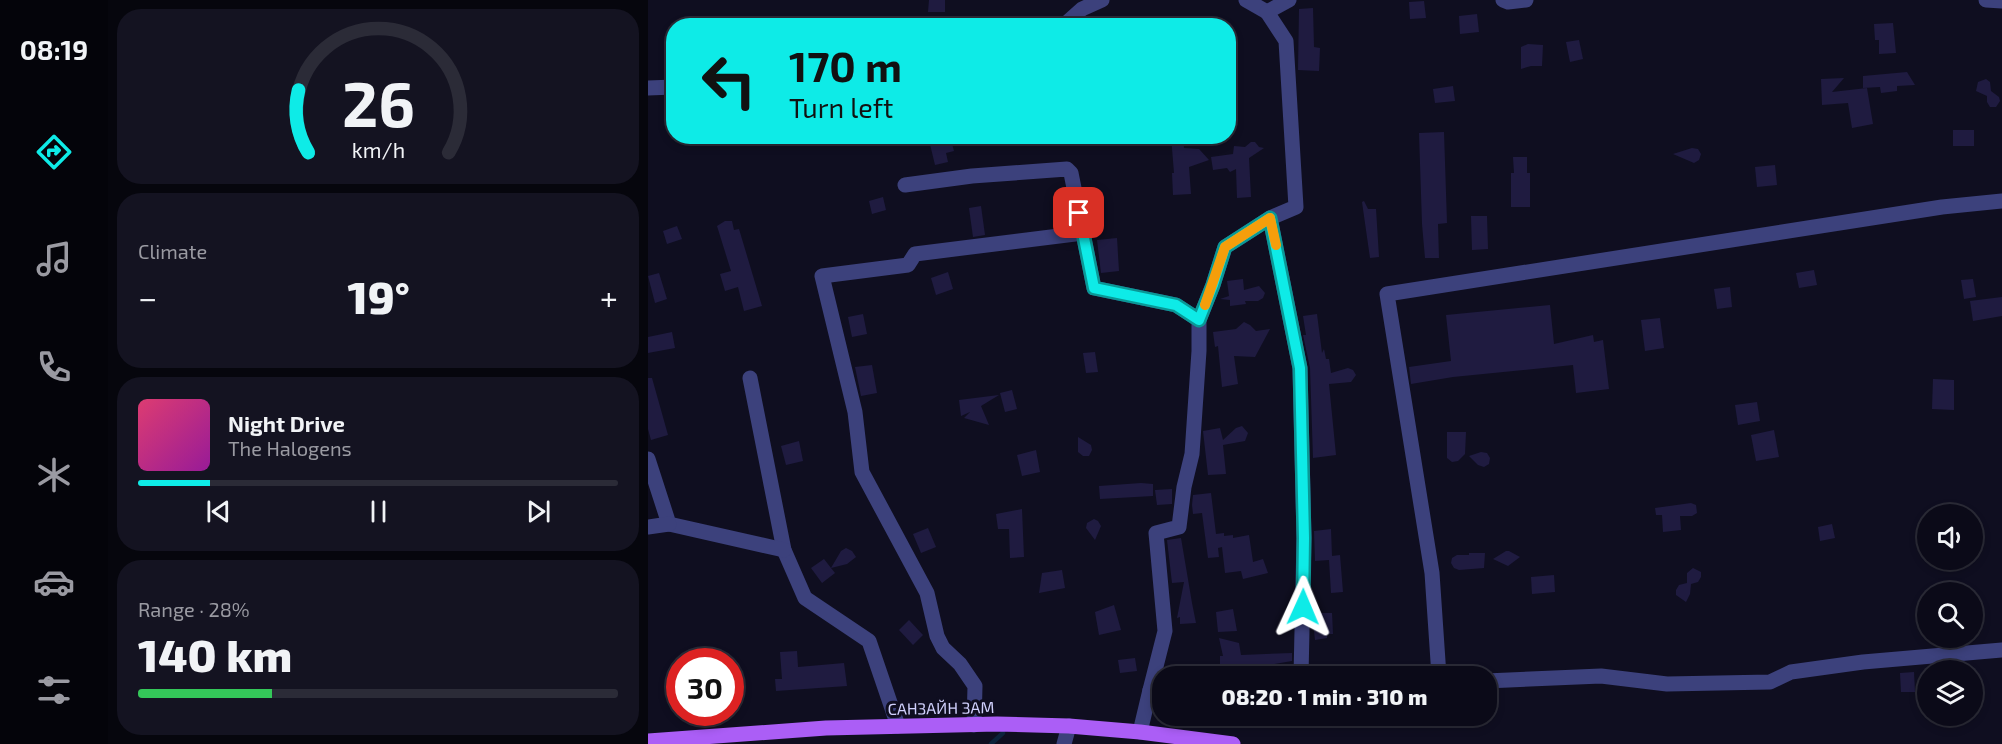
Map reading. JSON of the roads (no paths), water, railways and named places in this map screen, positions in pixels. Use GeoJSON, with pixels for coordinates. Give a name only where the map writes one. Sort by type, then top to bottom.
{"type":"FeatureCollection","features":[{"type":"Feature","properties":{"kind":"main road","name":"САНЗАЙН ЗАМ"},"geometry":{"type":"LineString","coordinates":[[648,741],[826,728],[974,724],[1070,726],[1233,744]]}},
{"type":"Feature","properties":{"kind":"street"},"geometry":{"type":"LineString","coordinates":[[1072,18],[1082,9],[1102,0]]}},
{"type":"Feature","properties":{"kind":"street"},"geometry":{"type":"LineString","coordinates":[[1160,666],[1165,631],[1156,533],[1179,527],[1184,487],[1192,454],[1199,320],[1225,247],[1270,218],[1296,207],[1286,41],[1267,12],[1246,0]]}},
{"type":"Feature","properties":{"kind":"street"},"geometry":{"type":"LineString","coordinates":[[1267,12],[1289,0]]}},
{"type":"Feature","properties":{"kind":"street"},"geometry":{"type":"LineString","coordinates":[[1503,0],[1508,2],[1526,0]]}},
{"type":"Feature","properties":{"kind":"street"},"geometry":{"type":"LineString","coordinates":[[1986,0],[2002,0]]}},
{"type":"Feature","properties":{"kind":"street"},"geometry":{"type":"LineString","coordinates":[[648,88],[666,87]]}},
{"type":"Feature","properties":{"kind":"street"},"geometry":{"type":"LineString","coordinates":[[906,185],[972,176],[1067,169],[1071,173],[1094,288],[1176,305],[1199,320]]}},
{"type":"Feature","properties":{"kind":"street"},"geometry":{"type":"LineString","coordinates":[[1438,666],[1431,573],[1387,294],[1942,207],[2002,201]]}},
{"type":"Feature","properties":{"kind":"street"},"geometry":{"type":"LineString","coordinates":[[1270,218],[1300,368],[1304,538],[1301,666]]}},
{"type":"Feature","properties":{"kind":"street"},"geometry":{"type":"LineString","coordinates":[[974,724],[975,686],[960,664],[943,648],[937,636],[927,593],[862,472],[855,412],[822,276],[908,265],[915,254],[1083,233]]}},
{"type":"Feature","properties":{"kind":"street"},"geometry":{"type":"LineString","coordinates":[[750,378],[784,550],[805,597],[869,641],[898,726]]}},
{"type":"Feature","properties":{"kind":"street"},"geometry":{"type":"LineString","coordinates":[[648,459],[669,524]]}},
{"type":"Feature","properties":{"kind":"street"},"geometry":{"type":"LineString","coordinates":[[648,527],[669,524],[784,550]]}},
{"type":"Feature","properties":{"kind":"street"},"geometry":{"type":"LineString","coordinates":[[1497,681],[1601,676],[1667,684],[1770,682],[1791,672],[1863,662],[2002,650]]}},
{"type":"Feature","properties":{"kind":"street"},"geometry":{"type":"LineString","coordinates":[[1140,732],[1152,700]]}},
{"type":"Feature","properties":{"kind":"street"},"geometry":{"type":"LineString","coordinates":[[1064,744],[1070,726]]}},
{"type":"Feature","properties":{"kind":"waterway"},"geometry":{"type":"LineString","coordinates":[[991,744],[1003,733]]}}]}
